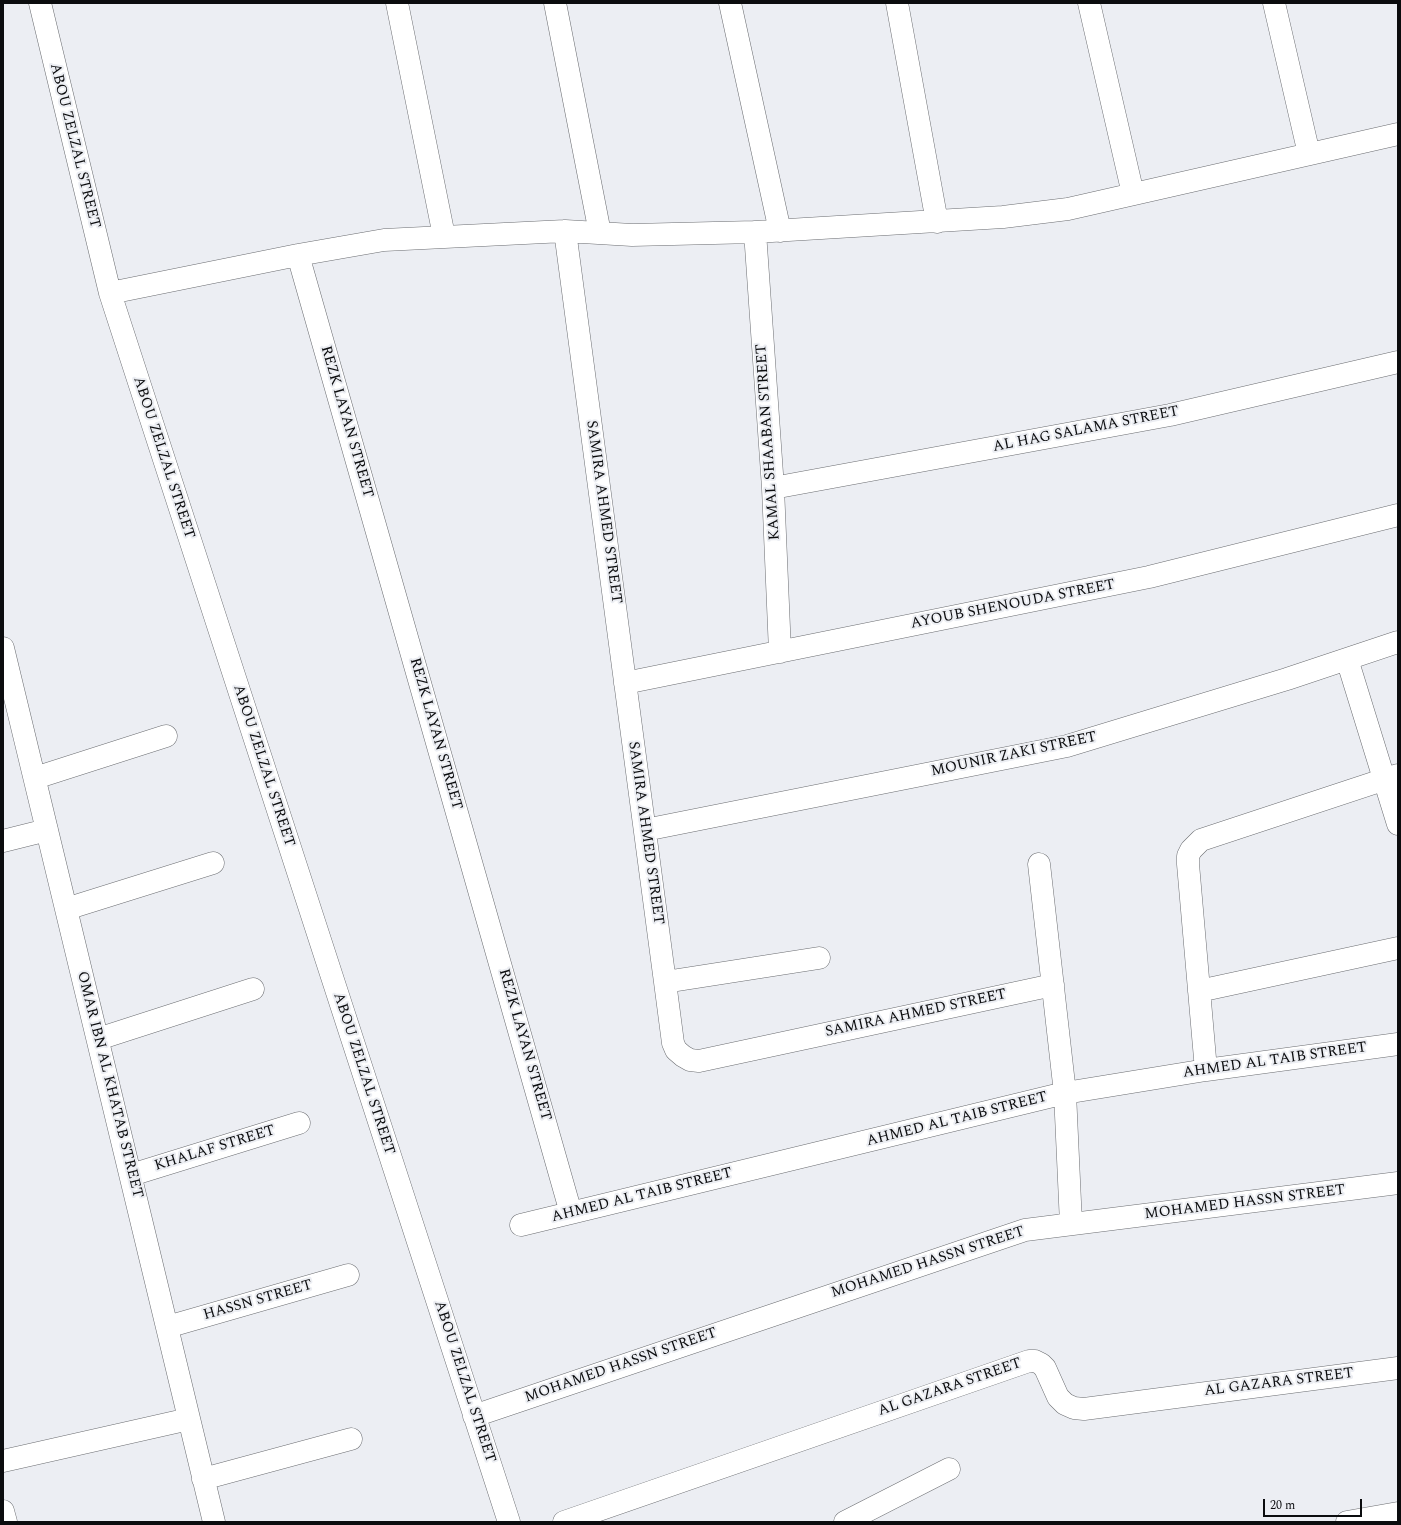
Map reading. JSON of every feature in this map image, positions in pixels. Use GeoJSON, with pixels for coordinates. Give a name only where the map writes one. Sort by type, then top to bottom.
{"type":"FeatureCollection","features":[{"type":"Feature","properties":{"kind":"street","name":"ABOU ZELZAL STREET"},"geometry":{"type":"LineString","coordinates":[[40,3],[110,293],[509,1522]]}},
{"type":"Feature","properties":{"kind":"street"},"geometry":{"type":"LineString","coordinates":[[397,3],[444,236]]}},
{"type":"Feature","properties":{"kind":"street"},"geometry":{"type":"LineString","coordinates":[[555,3],[600,233]]}},
{"type":"Feature","properties":{"kind":"street"},"geometry":{"type":"LineString","coordinates":[[730,3],[780,231]]}},
{"type":"Feature","properties":{"kind":"street"},"geometry":{"type":"LineString","coordinates":[[897,3],[937,222]]}},
{"type":"Feature","properties":{"kind":"street"},"geometry":{"type":"LineString","coordinates":[[1089,3],[1133,194]]}},
{"type":"Feature","properties":{"kind":"street"},"geometry":{"type":"LineString","coordinates":[[1274,3],[1309,154]]}},
{"type":"Feature","properties":{"kind":"street"},"geometry":{"type":"LineString","coordinates":[[110,293],[298,255],[384,240],[565,231],[632,234],[780,231],[937,222],[1003,217],[1060,210],[1398,134]]}},
{"type":"Feature","properties":{"kind":"street","name":"SAMIRA AHMED STREET"},"geometry":{"type":"LineString","coordinates":[[565,231],[673,1042],[676,1050],[690,1060],[698,1061],[1053,985]]}},
{"type":"Feature","properties":{"kind":"street","name":"KAMAL SHAABAN STREET"},"geometry":{"type":"LineString","coordinates":[[755,232],[773,488],[780,652]]}},
{"type":"Feature","properties":{"kind":"street","name":"REZK LAYAN STREET"},"geometry":{"type":"LineString","coordinates":[[298,255],[572,1213]]}},
{"type":"Feature","properties":{"kind":"street","name":"AL HAG SALAMA STREET"},"geometry":{"type":"LineString","coordinates":[[773,488],[1170,415],[1398,362]]}},
{"type":"Feature","properties":{"kind":"street","name":"AYOUB SHENOUDA STREET"},"geometry":{"type":"LineString","coordinates":[[625,683],[1149,577],[1398,514]]}},
{"type":"Feature","properties":{"kind":"street","name":"MOUNIR ZAKI STREET"},"geometry":{"type":"LineString","coordinates":[[645,830],[1067,746],[1280,681],[1398,642]]}},
{"type":"Feature","properties":{"kind":"street","name":"OMAR IBN AL KHATAB STREET"},"geometry":{"type":"LineString","coordinates":[[3,648],[214,1522]]}},
{"type":"Feature","properties":{"kind":"street"},"geometry":{"type":"LineString","coordinates":[[1347,659],[1391,777],[1398,824]]}},
{"type":"Feature","properties":{"kind":"street"},"geometry":{"type":"LineString","coordinates":[[35,778],[166,736]]}},
{"type":"Feature","properties":{"kind":"street"},"geometry":{"type":"LineString","coordinates":[[1206,1070],[1188,856],[1196,844],[1201,840],[1391,777]]}},
{"type":"Feature","properties":{"kind":"street"},"geometry":{"type":"LineString","coordinates":[[3,841],[47,830]]}},
{"type":"Feature","properties":{"kind":"street"},"geometry":{"type":"LineString","coordinates":[[66,909],[213,863]]}},
{"type":"Feature","properties":{"kind":"street"},"geometry":{"type":"LineString","coordinates":[[1039,864],[1065,1094],[1071,1224]]}},
{"type":"Feature","properties":{"kind":"street"},"geometry":{"type":"LineString","coordinates":[[1199,991],[1398,948]]}},
{"type":"Feature","properties":{"kind":"street"},"geometry":{"type":"LineString","coordinates":[[665,982],[819,958]]}},
{"type":"Feature","properties":{"kind":"street"},"geometry":{"type":"LineString","coordinates":[[98,1039],[253,989]]}},
{"type":"Feature","properties":{"kind":"street","name":"AHMED AL TAIB STREET"},"geometry":{"type":"LineString","coordinates":[[521,1225],[1065,1094],[1206,1070],[1398,1044]]}},
{"type":"Feature","properties":{"kind":"street","name":"KHALAF STREET"},"geometry":{"type":"LineString","coordinates":[[131,1175],[299,1123]]}},
{"type":"Feature","properties":{"kind":"street","name":"MOHAMED HASSN STREET"},"geometry":{"type":"LineString","coordinates":[[474,1416],[1026,1230],[1398,1184]]}},
{"type":"Feature","properties":{"kind":"street","name":"HASSN STREET"},"geometry":{"type":"LineString","coordinates":[[167,1327],[348,1276]]}},
{"type":"Feature","properties":{"kind":"street","name":"AL GAZARA STREET"},"geometry":{"type":"LineString","coordinates":[[569,1521],[1029,1361],[1035,1361],[1045,1368],[1058,1398],[1065,1404],[1074,1408],[1084,1409],[1398,1368]]}},
{"type":"Feature","properties":{"kind":"street"},"geometry":{"type":"LineString","coordinates":[[3,1461],[189,1419]]}},
{"type":"Feature","properties":{"kind":"street"},"geometry":{"type":"LineString","coordinates":[[203,1479],[351,1439]]}},
{"type":"Feature","properties":{"kind":"street"},"geometry":{"type":"LineString","coordinates":[[845,1522],[949,1469]]}},
{"type":"Feature","properties":{"kind":"street"},"geometry":{"type":"LineString","coordinates":[[3,1511],[6,1522]]}},
{"type":"Feature","properties":{"kind":"street"},"geometry":{"type":"LineString","coordinates":[[1347,1522],[1398,1513]]}}]}
